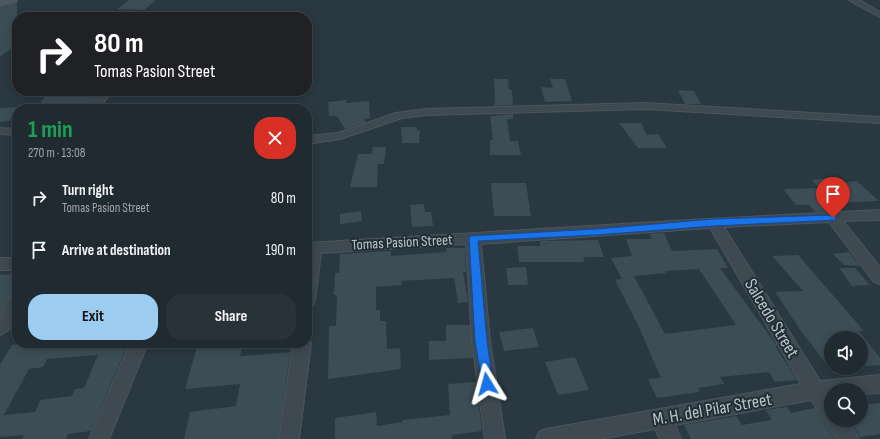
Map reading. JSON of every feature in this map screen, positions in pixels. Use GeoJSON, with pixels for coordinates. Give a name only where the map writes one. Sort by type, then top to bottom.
{"type":"FeatureCollection","features":[{"type":"Feature","properties":{"kind":"main road"},"geometry":{"type":"LineString","coordinates":[[0,3],[12,0]]}},
{"type":"Feature","properties":{"kind":"street"},"geometry":{"type":"LineString","coordinates":[[853,0],[880,15]]}},
{"type":"Feature","properties":{"kind":"street"},"geometry":{"type":"LineString","coordinates":[[96,104],[104,96]]}},
{"type":"Feature","properties":{"kind":"street"},"geometry":{"type":"LineString","coordinates":[[312,139],[340,136],[400,115],[435,112],[645,106],[880,120]]}},
{"type":"Feature","properties":{"kind":"street"},"geometry":{"type":"LineString","coordinates":[[0,131],[12,132]]}},
{"type":"Feature","properties":{"kind":"street","name":"Tomas Pasion Street"},"geometry":{"type":"LineString","coordinates":[[312,248],[596,232],[714,222],[880,215]]}},
{"type":"Feature","properties":{"kind":"street"},"geometry":{"type":"LineString","coordinates":[[833,218],[880,278]]}},
{"type":"Feature","properties":{"kind":"street","name":"Salcedo Street"},"geometry":{"type":"LineString","coordinates":[[714,222],[824,403]]}},
{"type":"Feature","properties":{"kind":"street"},"geometry":{"type":"LineString","coordinates":[[473,238],[481,341],[495,439]]}},
{"type":"Feature","properties":{"kind":"street"},"geometry":{"type":"LineString","coordinates":[[0,264],[12,264]]}},
{"type":"Feature","properties":{"kind":"street"},"geometry":{"type":"LineString","coordinates":[[0,328],[12,310]]}},
{"type":"Feature","properties":{"kind":"street"},"geometry":{"type":"LineString","coordinates":[[99,439],[137,348]]}},
{"type":"Feature","properties":{"kind":"street"},"geometry":{"type":"LineString","coordinates":[[289,439],[301,348]]}},
{"type":"Feature","properties":{"kind":"street","name":"M. H. del Pilar Street"},"geometry":{"type":"LineString","coordinates":[[546,439],[815,390],[880,384]]}},
{"type":"Feature","properties":{"kind":"street"},"geometry":{"type":"LineString","coordinates":[[661,419],[671,439]]}},
{"type":"Feature","properties":{"kind":"street"},"geometry":{"type":"LineString","coordinates":[[841,427],[849,439]]}},
{"type":"Feature","properties":{"kind":"building"},"geometry":{"type":"Polygon","coordinates":[[[129,0],[156,0],[144,10],[117,9],[129,0]]]}},
{"type":"Feature","properties":{"kind":"building"},"geometry":{"type":"Polygon","coordinates":[[[17,3],[17,12],[12,12],[12,48],[0,57],[0,7],[17,3]]]}},
{"type":"Feature","properties":{"kind":"building"},"geometry":{"type":"Polygon","coordinates":[[[494,79],[508,79],[509,90],[512,90],[513,105],[494,106],[494,79]]]}},
{"type":"Feature","properties":{"kind":"building"},"geometry":{"type":"Polygon","coordinates":[[[550,79],[565,79],[572,101],[545,102],[541,87],[553,88],[550,79]]]}},
{"type":"Feature","properties":{"kind":"building"},"geometry":{"type":"Polygon","coordinates":[[[678,90],[694,91],[701,104],[685,104],[678,90]]]}},
{"type":"Feature","properties":{"kind":"building"},"geometry":{"type":"Polygon","coordinates":[[[45,96],[96,96],[89,104],[40,104],[45,96]]]}},
{"type":"Feature","properties":{"kind":"building"},"geometry":{"type":"Polygon","coordinates":[[[346,100],[347,103],[369,101],[370,118],[364,119],[366,122],[345,129],[337,116],[329,116],[328,102],[346,100]]]}},
{"type":"Feature","properties":{"kind":"building"},"geometry":{"type":"Polygon","coordinates":[[[12,107],[12,116],[9,121],[0,122],[0,108],[12,107]]]}},
{"type":"Feature","properties":{"kind":"building"},"geometry":{"type":"Polygon","coordinates":[[[513,114],[513,119],[507,119],[510,141],[518,141],[521,155],[490,155],[490,140],[493,140],[490,116],[513,114]]]}},
{"type":"Feature","properties":{"kind":"building"},"geometry":{"type":"Polygon","coordinates":[[[619,123],[641,123],[647,135],[658,134],[667,148],[638,148],[619,123]]]}},
{"type":"Feature","properties":{"kind":"building"},"geometry":{"type":"Polygon","coordinates":[[[401,127],[417,127],[417,131],[420,130],[419,143],[402,143],[401,127]]]}},
{"type":"Feature","properties":{"kind":"building"},"geometry":{"type":"Polygon","coordinates":[[[373,147],[386,147],[384,164],[378,164],[377,187],[350,187],[358,154],[372,154],[373,147]]]}},
{"type":"Feature","properties":{"kind":"building"},"geometry":{"type":"Polygon","coordinates":[[[833,177],[838,183],[857,181],[879,201],[835,203],[841,210],[815,212],[809,205],[796,205],[783,189],[819,188],[812,180],[833,177]]]}},
{"type":"Feature","properties":{"kind":"building"},"geometry":{"type":"Polygon","coordinates":[[[491,183],[526,183],[531,216],[494,216],[491,183]]]}},
{"type":"Feature","properties":{"kind":"building"},"geometry":{"type":"Polygon","coordinates":[[[424,204],[425,212],[431,212],[433,226],[412,227],[410,205],[424,204]]]}},
{"type":"Feature","properties":{"kind":"building"},"geometry":{"type":"Polygon","coordinates":[[[361,211],[362,221],[340,224],[340,214],[361,211]]]}},
{"type":"Feature","properties":{"kind":"building"},"geometry":{"type":"Polygon","coordinates":[[[664,233],[672,251],[717,249],[728,268],[720,268],[777,346],[775,346],[797,380],[775,382],[769,372],[720,377],[724,384],[698,388],[700,392],[657,398],[648,379],[661,378],[638,325],[615,280],[622,279],[611,258],[632,256],[626,239],[652,239],[650,234],[664,233]],[[699,269],[665,271],[666,273],[634,276],[665,334],[736,325],[699,269]]]}},
{"type":"Feature","properties":{"kind":"building"},"geometry":{"type":"Polygon","coordinates":[[[598,240],[604,257],[583,257],[585,262],[519,262],[517,246],[540,246],[540,241],[598,240]]]}},
{"type":"Feature","properties":{"kind":"building"},"geometry":{"type":"Polygon","coordinates":[[[446,248],[465,248],[466,272],[463,272],[468,302],[458,303],[454,278],[401,281],[402,285],[376,287],[376,310],[380,310],[380,321],[386,321],[387,349],[400,348],[401,369],[328,379],[329,326],[336,326],[337,295],[334,295],[335,273],[339,273],[340,254],[391,251],[391,256],[446,252],[446,248]]]}},
{"type":"Feature","properties":{"kind":"building"},"geometry":{"type":"Polygon","coordinates":[[[849,252],[860,266],[844,265],[833,254],[849,252]]]}},
{"type":"Feature","properties":{"kind":"building"},"geometry":{"type":"Polygon","coordinates":[[[798,255],[864,331],[824,331],[824,361],[801,331],[775,292],[803,291],[772,256],[798,255]]]}},
{"type":"Feature","properties":{"kind":"building"},"geometry":{"type":"Polygon","coordinates":[[[526,267],[528,285],[508,285],[506,268],[526,267]]]}},
{"type":"Feature","properties":{"kind":"building"},"geometry":{"type":"Polygon","coordinates":[[[839,268],[855,268],[870,285],[852,286],[839,268]]]}},
{"type":"Feature","properties":{"kind":"building"},"geometry":{"type":"Polygon","coordinates":[[[12,274],[12,297],[6,301],[0,314],[0,275],[12,274]]]}},
{"type":"Feature","properties":{"kind":"building"},"geometry":{"type":"Polygon","coordinates":[[[446,325],[470,325],[473,358],[429,360],[429,341],[446,341],[446,325]]]}},
{"type":"Feature","properties":{"kind":"building"},"geometry":{"type":"Polygon","coordinates":[[[533,328],[539,347],[504,351],[499,332],[533,328]]]}},
{"type":"Feature","properties":{"kind":"building"},"geometry":{"type":"Polygon","coordinates":[[[868,343],[880,358],[880,365],[868,366],[868,343]]]}},
{"type":"Feature","properties":{"kind":"building"},"geometry":{"type":"Polygon","coordinates":[[[12,345],[12,348],[126,348],[91,431],[68,434],[66,439],[22,439],[24,435],[0,437],[0,365],[12,345]],[[98,355],[47,359],[43,367],[29,369],[4,415],[35,412],[40,400],[72,396],[75,389],[84,388],[98,355]]]}},
{"type":"Feature","properties":{"kind":"building"},"geometry":{"type":"Polygon","coordinates":[[[197,348],[242,348],[240,356],[290,352],[278,439],[184,439],[190,412],[236,406],[240,384],[185,389],[197,348]]]}},
{"type":"Feature","properties":{"kind":"building"},"geometry":{"type":"Polygon","coordinates":[[[575,357],[589,390],[558,395],[545,362],[575,357]]]}},
{"type":"Feature","properties":{"kind":"building"},"geometry":{"type":"Polygon","coordinates":[[[476,382],[482,431],[452,435],[452,439],[335,439],[335,418],[376,412],[377,426],[402,422],[402,420],[450,415],[448,384],[476,382]]]}},
{"type":"Feature","properties":{"kind":"building"},"geometry":{"type":"Polygon","coordinates":[[[880,403],[880,434],[860,437],[854,427],[868,427],[868,404],[880,403]]]}},
{"type":"Feature","properties":{"kind":"building"},"geometry":{"type":"Polygon","coordinates":[[[787,407],[791,413],[815,408],[824,422],[824,427],[827,427],[835,439],[691,439],[684,425],[736,416],[742,425],[772,420],[766,410],[787,407]]]}},
{"type":"Feature","properties":{"kind":"route"},"geometry":{"type":"LineString","coordinates":[[487,384],[481,341],[473,238],[596,232],[714,222],[833,218]]}}]}
